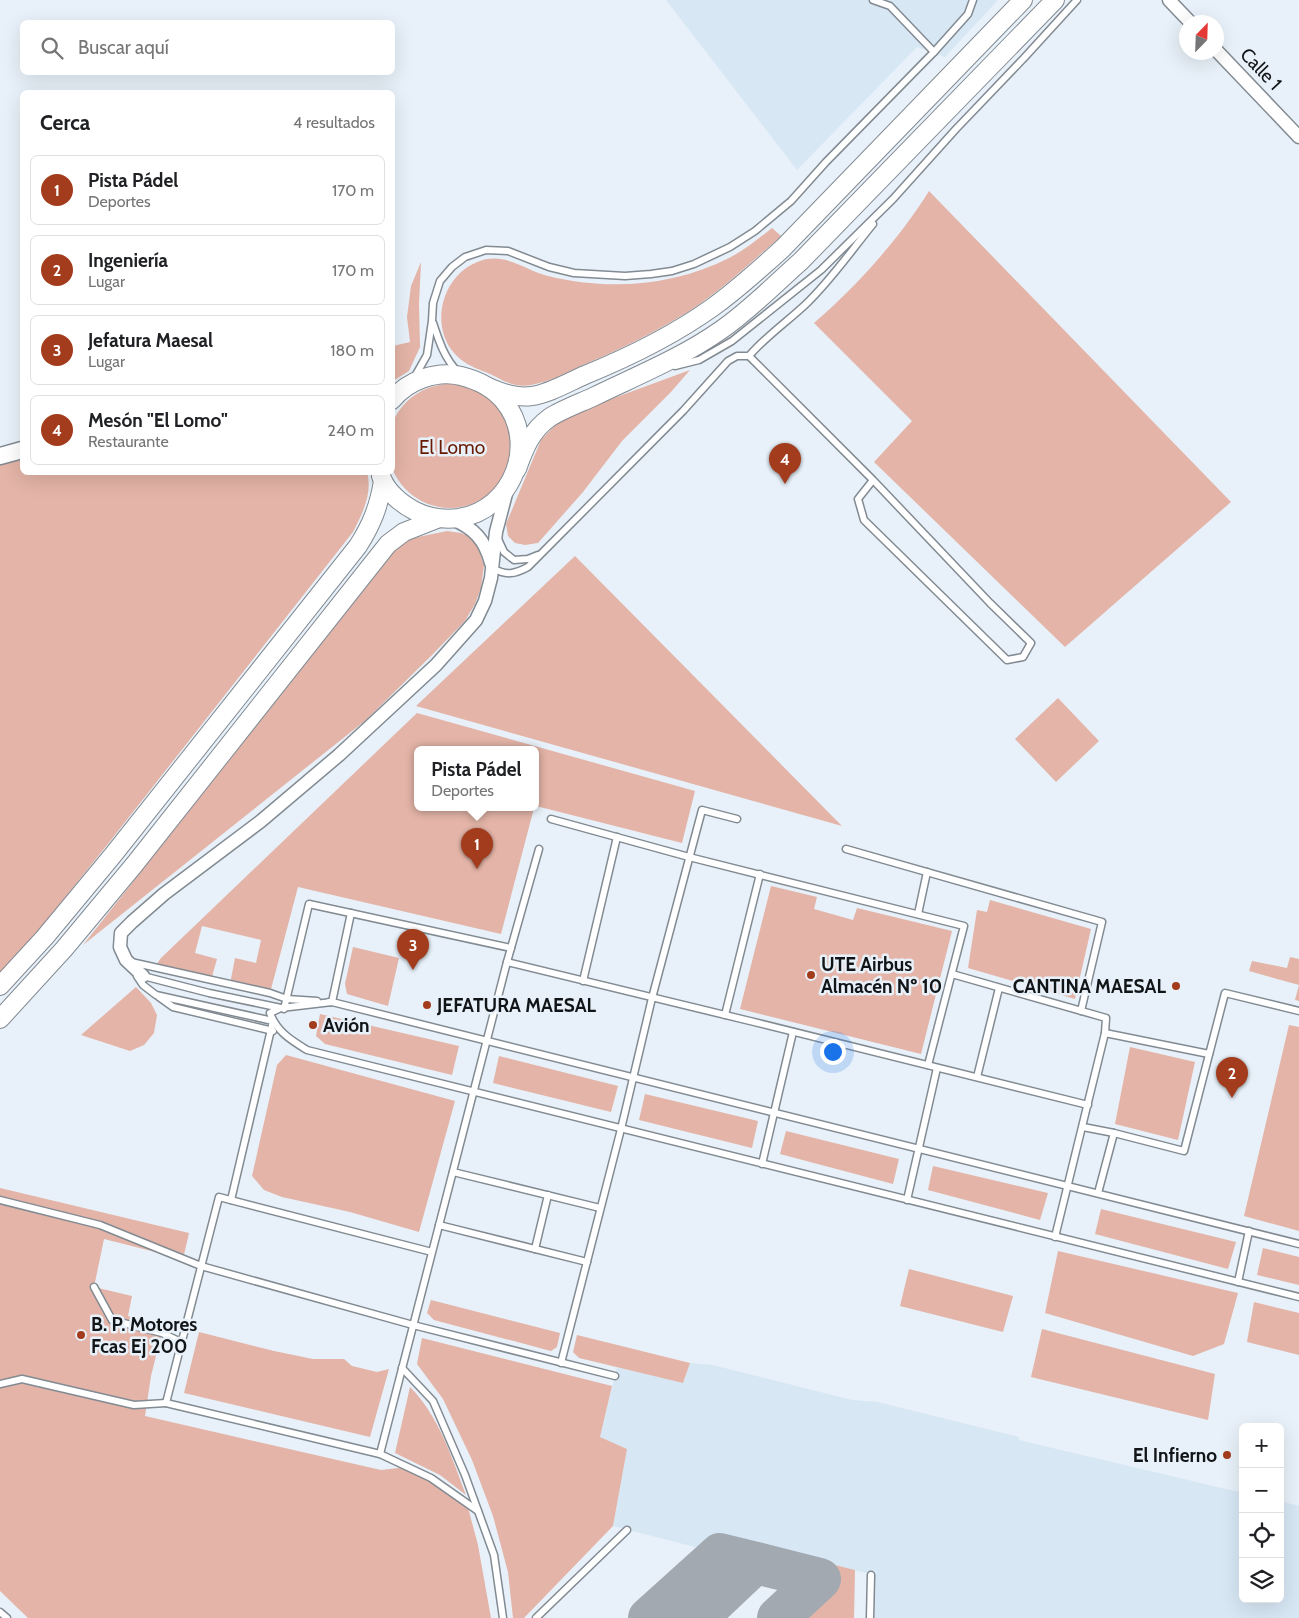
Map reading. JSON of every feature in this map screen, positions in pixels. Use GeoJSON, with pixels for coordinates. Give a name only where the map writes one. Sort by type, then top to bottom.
{"type":"FeatureCollection","features":[{"type":"Feature","properties":{"kind":"main road"},"geometry":{"type":"LineString","coordinates":[[395,396],[410,384],[433,375],[455,374],[474,379],[500,392],[514,396],[533,396],[623,359],[667,336],[712,308],[753,276],[789,242],[1023,0]]}},
{"type":"Feature","properties":{"kind":"main road"},"geometry":{"type":"LineString","coordinates":[[0,1019],[64,949],[134,865],[388,544],[404,532],[445,519],[467,517],[480,512],[501,496],[514,476],[530,438],[549,418],[642,375],[686,352],[721,330],[801,261],[1055,0]]}},
{"type":"Feature","properties":{"kind":"main road"},"geometry":{"type":"LineString","coordinates":[[488,386],[503,400],[516,423],[520,442],[514,476]]}},
{"type":"Feature","properties":{"kind":"main road"},"geometry":{"type":"LineString","coordinates":[[381,477],[394,497],[407,508],[423,515],[445,519]]}},
{"type":"Feature","properties":{"kind":"main road"},"geometry":{"type":"LineString","coordinates":[[0,986],[45,937],[113,855],[358,546],[369,529],[378,508],[381,477]]}},
{"type":"Feature","properties":{"kind":"street"},"geometry":{"type":"LineString","coordinates":[[1169,0],[1183,15]]}},
{"type":"Feature","properties":{"kind":"street","name":"Calle 1"},"geometry":{"type":"LineString","coordinates":[[1224,58],[1299,136]]}},
{"type":"Feature","properties":{"kind":"street"},"geometry":{"type":"LineString","coordinates":[[0,456],[20,451]]}},
{"type":"Feature","properties":{"kind":"street"},"geometry":{"type":"LineString","coordinates":[[143,976],[126,960],[120,946],[121,933],[164,894],[261,821],[332,761],[410,690],[461,639],[476,620],[485,601],[493,568],[496,532],[504,500],[514,476]]}},
{"type":"Feature","properties":{"kind":"street"},"geometry":{"type":"LineString","coordinates":[[445,519],[462,523],[482,540],[489,553],[493,568]]}},
{"type":"Feature","properties":{"kind":"lane"},"geometry":{"type":"LineString","coordinates":[[873,0],[890,6],[934,52]]}},
{"type":"Feature","properties":{"kind":"lane"},"geometry":{"type":"LineString","coordinates":[[410,384],[427,355],[433,303],[440,281],[452,267],[465,257],[486,250],[508,251],[549,267],[574,273],[625,276],[651,274],[694,264],[730,247],[754,231],[791,200],[934,52],[968,14],[973,0]]}},
{"type":"Feature","properties":{"kind":"lane"},"geometry":{"type":"LineString","coordinates":[[642,375],[699,360],[732,341],[821,270],[893,199],[1077,0]]}},
{"type":"Feature","properties":{"kind":"lane"},"geometry":{"type":"LineString","coordinates":[[748,356],[762,341],[807,303],[835,272],[893,199]]}},
{"type":"Feature","properties":{"kind":"lane"},"geometry":{"type":"LineString","coordinates":[[432,321],[442,350],[450,364],[461,376]]}},
{"type":"Feature","properties":{"kind":"lane"},"geometry":{"type":"LineString","coordinates":[[493,568],[501,573],[509,574],[519,572],[528,567],[684,410],[728,362],[737,356],[748,356],[873,480],[990,603],[1031,643],[1023,657],[1007,660],[864,520],[858,499],[873,480]]}},
{"type":"Feature","properties":{"kind":"lane"},"geometry":{"type":"LineString","coordinates":[[496,532],[504,552],[514,560],[528,559],[542,554]]}},
{"type":"Feature","properties":{"kind":"lane"},"geometry":{"type":"LineString","coordinates":[[561,1363],[622,1128],[652,998],[702,810],[737,819]]}},
{"type":"Feature","properties":{"kind":"lane"},"geometry":{"type":"LineString","coordinates":[[551,819],[690,857],[964,926],[928,1065]]}},
{"type":"Feature","properties":{"kind":"lane"},"geometry":{"type":"LineString","coordinates":[[582,981],[617,837]]}},
{"type":"Feature","properties":{"kind":"lane"},"geometry":{"type":"LineString","coordinates":[[380,1454],[486,1040],[539,849]]}},
{"type":"Feature","properties":{"kind":"lane"},"geometry":{"type":"LineString","coordinates":[[846,849],[1102,922],[1081,1011]]}},
{"type":"Feature","properties":{"kind":"lane"},"geometry":{"type":"LineString","coordinates":[[918,914],[928,872]]}},
{"type":"Feature","properties":{"kind":"lane"},"geometry":{"type":"LineString","coordinates":[[725,1015],[760,874]]}},
{"type":"Feature","properties":{"kind":"lane"},"geometry":{"type":"LineString","coordinates":[[283,1008],[287,999],[309,904],[511,948]]}},
{"type":"Feature","properties":{"kind":"lane"},"geometry":{"type":"LineString","coordinates":[[332,1002],[351,913]]}},
{"type":"Feature","properties":{"kind":"lane"},"geometry":{"type":"LineString","coordinates":[[126,960],[143,985],[173,1008],[281,1033],[307,1050],[1299,1297]]}},
{"type":"Feature","properties":{"kind":"lane"},"geometry":{"type":"LineString","coordinates":[[126,960],[270,993],[287,999],[332,1002],[1299,1244]]}},
{"type":"Feature","properties":{"kind":"lane"},"geometry":{"type":"LineString","coordinates":[[507,962],[1088,1105]]}},
{"type":"Feature","properties":{"kind":"lane"},"geometry":{"type":"LineString","coordinates":[[952,974],[1106,1018],[1106,1034],[1055,1237]]}},
{"type":"Feature","properties":{"kind":"lane"},"geometry":{"type":"LineString","coordinates":[[143,976],[209,993],[283,1008]]}},
{"type":"Feature","properties":{"kind":"lane"},"geometry":{"type":"LineString","coordinates":[[977,1078],[999,988]]}},
{"type":"Feature","properties":{"kind":"lane"},"geometry":{"type":"LineString","coordinates":[[1083,1127],[1184,1151],[1224,993],[1299,1011]]}},
{"type":"Feature","properties":{"kind":"lane"},"geometry":{"type":"LineString","coordinates":[[156,995],[273,1021]]}},
{"type":"Feature","properties":{"kind":"lane"},"geometry":{"type":"LineString","coordinates":[[281,1033],[270,1013],[283,1008],[332,1002]]}},
{"type":"Feature","properties":{"kind":"lane"},"geometry":{"type":"LineString","coordinates":[[231,1200],[273,1021]]}},
{"type":"Feature","properties":{"kind":"lane"},"geometry":{"type":"LineString","coordinates":[[762,1164],[793,1032]]}},
{"type":"Feature","properties":{"kind":"lane"},"geometry":{"type":"LineString","coordinates":[[1106,1034],[1209,1054]]}},
{"type":"Feature","properties":{"kind":"lane"},"geometry":{"type":"LineString","coordinates":[[908,1200],[937,1068]]}},
{"type":"Feature","properties":{"kind":"lane"},"geometry":{"type":"LineString","coordinates":[[1098,1194],[1114,1134]]}},
{"type":"Feature","properties":{"kind":"lane"},"geometry":{"type":"LineString","coordinates":[[453,1172],[600,1208]]}},
{"type":"Feature","properties":{"kind":"lane"},"geometry":{"type":"LineString","coordinates":[[535,1249],[548,1195]]}},
{"type":"Feature","properties":{"kind":"lane"},"geometry":{"type":"LineString","coordinates":[[166,1403],[219,1197],[432,1252]]}},
{"type":"Feature","properties":{"kind":"lane"},"geometry":{"type":"LineString","coordinates":[[0,1200],[100,1225],[201,1266],[413,1325],[615,1376]]}},
{"type":"Feature","properties":{"kind":"lane"},"geometry":{"type":"LineString","coordinates":[[439,1225],[587,1262]]}},
{"type":"Feature","properties":{"kind":"lane"},"geometry":{"type":"LineString","coordinates":[[1238,1282],[1250,1231]]}},
{"type":"Feature","properties":{"kind":"lane"},"geometry":{"type":"LineString","coordinates":[[94,1287],[112,1320],[162,1333],[182,1342]]}},
{"type":"Feature","properties":{"kind":"lane"},"geometry":{"type":"LineString","coordinates":[[402,1368],[434,1401],[466,1475],[494,1555],[503,1618]]}},
{"type":"Feature","properties":{"kind":"lane"},"geometry":{"type":"LineString","coordinates":[[0,1384],[22,1379],[134,1406],[166,1403],[380,1454],[431,1478],[478,1512]]}},
{"type":"Feature","properties":{"kind":"lane"},"geometry":{"type":"LineString","coordinates":[[536,1618],[627,1530]]}},
{"type":"Feature","properties":{"kind":"lane"},"geometry":{"type":"LineString","coordinates":[[870,1574],[870,1618]]}},
{"type":"Feature","properties":{"kind":"lane"},"geometry":{"type":"LineString","coordinates":[[0,1612],[7,1618]]}},
{"type":"Feature","properties":{"kind":"shaded area"},"geometry":{"type":"Polygon","coordinates":[[[666,0],[998,0],[945,57],[917,47],[797,170],[666,0]]]}},
{"type":"Feature","properties":{"kind":"shaded area"},"geometry":{"type":"Polygon","coordinates":[[[690,1363],[713,1365],[852,1400],[878,1402],[1019,1437],[1019,1440],[1239,1492],[1239,1603],[1284,1603],[1284,1502],[1299,1506],[1299,1618],[870,1618],[870,1574],[831,1564],[820,1579],[613,1526],[627,1449],[600,1437],[617,1367],[683,1383],[690,1363]]]}},
{"type":"Feature","properties":{"kind":"green space"},"geometry":{"type":"Polygon","coordinates":[[[929,191],[1231,502],[1065,647],[874,462],[912,421],[814,323],[846,294],[891,244],[929,191]]]}},
{"type":"Feature","properties":{"kind":"green space"},"geometry":{"type":"Polygon","coordinates":[[[772,228],[781,236],[732,279],[701,303],[644,337],[538,384],[527,386],[515,385],[471,366],[455,354],[447,342],[442,329],[443,301],[449,288],[467,267],[480,261],[489,259],[506,260],[548,276],[571,281],[617,284],[640,283],[686,275],[708,267],[729,258],[772,228]]]}},
{"type":"Feature","properties":{"kind":"green space"},"geometry":{"type":"Polygon","coordinates":[[[421,262],[419,304],[420,347],[409,371],[395,380],[395,346],[410,342],[407,317],[411,286],[421,262]]]}},
{"type":"Feature","properties":{"kind":"green space"},"geometry":{"type":"Polygon","coordinates":[[[690,370],[622,441],[583,492],[538,543],[525,545],[515,543],[508,536],[506,524],[541,440],[558,422],[584,409],[690,370]]]}},
{"type":"Feature","properties":{"kind":"green space","name":"El Lomo"},"geometry":{"type":"Polygon","coordinates":[[[450,384],[474,389],[494,402],[507,422],[511,434],[511,458],[507,470],[494,490],[474,503],[450,508],[426,503],[406,490],[395,473],[395,419],[406,402],[426,389],[450,384]]]}},
{"type":"Feature","properties":{"kind":"green space"},"geometry":{"type":"Polygon","coordinates":[[[20,459],[20,475],[367,475],[369,488],[366,503],[353,532],[43,925],[0,972],[0,464],[20,459]]]}},
{"type":"Feature","properties":{"kind":"green space"},"geometry":{"type":"Polygon","coordinates":[[[447,531],[461,533],[472,538],[484,565],[481,588],[475,604],[465,621],[366,720],[83,945],[398,547],[413,538],[447,531]]]}},
{"type":"Feature","properties":{"kind":"green space"},"geometry":{"type":"Polygon","coordinates":[[[575,556],[842,826],[416,706],[575,556]]]}},
{"type":"Feature","properties":{"kind":"green space"},"geometry":{"type":"Polygon","coordinates":[[[1058,698],[1099,741],[1056,782],[1015,739],[1058,698]]]}},
{"type":"Feature","properties":{"kind":"green space"},"geometry":{"type":"Polygon","coordinates":[[[417,713],[535,746],[414,746],[414,811],[533,811],[501,934],[298,887],[270,993],[230,984],[235,958],[256,963],[261,940],[202,926],[195,953],[217,959],[211,980],[154,968],[161,958],[417,713]]]}},
{"type":"Feature","properties":{"kind":"green space"},"geometry":{"type":"Polygon","coordinates":[[[539,747],[695,791],[682,843],[539,807],[539,747]]]}},
{"type":"Feature","properties":{"kind":"green space"},"geometry":{"type":"Polygon","coordinates":[[[771,886],[817,897],[814,909],[853,920],[857,908],[952,931],[921,1054],[740,1009],[771,886]]]}},
{"type":"Feature","properties":{"kind":"green space"},"geometry":{"type":"Polygon","coordinates":[[[990,900],[1091,929],[1075,999],[968,968],[977,910],[987,912],[990,900]]]}},
{"type":"Feature","properties":{"kind":"green space"},"geometry":{"type":"Polygon","coordinates":[[[353,947],[399,958],[388,1006],[347,994],[345,984],[353,947]]]}},
{"type":"Feature","properties":{"kind":"green space"},"geometry":{"type":"Polygon","coordinates":[[[1290,957],[1299,959],[1299,985],[1249,971],[1252,961],[1287,968],[1290,957]]]}},
{"type":"Feature","properties":{"kind":"green space"},"geometry":{"type":"Polygon","coordinates":[[[1299,985],[1299,1001],[1295,1000],[1299,985]]]}},
{"type":"Feature","properties":{"kind":"green space"},"geometry":{"type":"Polygon","coordinates":[[[136,987],[151,1003],[157,1015],[154,1033],[144,1045],[130,1051],[81,1035],[136,987]]]}},
{"type":"Feature","properties":{"kind":"green space"},"geometry":{"type":"Polygon","coordinates":[[[320,1014],[459,1046],[452,1075],[325,1044],[316,1036],[320,1014]]]}},
{"type":"Feature","properties":{"kind":"green space"},"geometry":{"type":"Polygon","coordinates":[[[1289,1025],[1299,1027],[1299,1231],[1244,1216],[1289,1025]]]}},
{"type":"Feature","properties":{"kind":"green space"},"geometry":{"type":"Polygon","coordinates":[[[1130,1047],[1195,1062],[1178,1140],[1115,1124],[1130,1047]]]}},
{"type":"Feature","properties":{"kind":"green space"},"geometry":{"type":"Polygon","coordinates":[[[286,1055],[455,1101],[419,1232],[350,1212],[282,1197],[264,1190],[252,1176],[277,1065],[286,1055]]]}},
{"type":"Feature","properties":{"kind":"green space"},"geometry":{"type":"Polygon","coordinates":[[[499,1056],[618,1086],[611,1112],[493,1083],[499,1056]]]}},
{"type":"Feature","properties":{"kind":"green space"},"geometry":{"type":"Polygon","coordinates":[[[645,1094],[758,1121],[752,1148],[639,1120],[645,1094]]]}},
{"type":"Feature","properties":{"kind":"green space"},"geometry":{"type":"Polygon","coordinates":[[[786,1131],[899,1159],[893,1184],[780,1154],[786,1131]]]}},
{"type":"Feature","properties":{"kind":"green space"},"geometry":{"type":"Polygon","coordinates":[[[933,1166],[1048,1193],[1040,1220],[928,1190],[933,1166]]]}},
{"type":"Feature","properties":{"kind":"green space"},"geometry":{"type":"Polygon","coordinates":[[[0,1188],[189,1233],[183,1259],[104,1239],[94,1287],[132,1296],[128,1316],[164,1324],[151,1376],[145,1416],[381,1470],[407,1467],[467,1504],[478,1545],[491,1618],[28,1618],[0,1591],[0,1188]]]}},
{"type":"Feature","properties":{"kind":"green space"},"geometry":{"type":"Polygon","coordinates":[[[1101,1209],[1236,1242],[1228,1269],[1095,1234],[1101,1209]]]}},
{"type":"Feature","properties":{"kind":"green space"},"geometry":{"type":"Polygon","coordinates":[[[1263,1248],[1299,1257],[1299,1285],[1257,1275],[1263,1248]]]}},
{"type":"Feature","properties":{"kind":"green space"},"geometry":{"type":"Polygon","coordinates":[[[1058,1251],[1238,1293],[1224,1344],[1193,1356],[1045,1313],[1058,1251]]]}},
{"type":"Feature","properties":{"kind":"green space"},"geometry":{"type":"Polygon","coordinates":[[[909,1269],[1013,1296],[1003,1332],[900,1306],[909,1269]]]}},
{"type":"Feature","properties":{"kind":"green space"},"geometry":{"type":"Polygon","coordinates":[[[431,1300],[560,1333],[557,1347],[551,1351],[434,1320],[427,1313],[431,1300]]]}},
{"type":"Feature","properties":{"kind":"green space"},"geometry":{"type":"Polygon","coordinates":[[[1254,1302],[1299,1313],[1299,1355],[1247,1342],[1254,1302]]]}},
{"type":"Feature","properties":{"kind":"green space"},"geometry":{"type":"Polygon","coordinates":[[[1042,1329],[1215,1374],[1208,1420],[1031,1377],[1042,1329]]]}},
{"type":"Feature","properties":{"kind":"green space"},"geometry":{"type":"Polygon","coordinates":[[[199,1332],[313,1359],[344,1359],[352,1366],[377,1372],[389,1369],[370,1437],[184,1393],[199,1332]]]}},
{"type":"Feature","properties":{"kind":"green space"},"geometry":{"type":"Polygon","coordinates":[[[577,1335],[690,1363],[683,1383],[579,1358],[573,1352],[577,1335]]]}},
{"type":"Feature","properties":{"kind":"green space"},"geometry":{"type":"Polygon","coordinates":[[[422,1338],[612,1386],[600,1437],[627,1449],[613,1526],[524,1618],[513,1618],[508,1572],[493,1516],[472,1460],[443,1399],[417,1364],[422,1338]]]}},
{"type":"Feature","properties":{"kind":"green space"},"geometry":{"type":"Polygon","coordinates":[[[410,1387],[420,1398],[437,1424],[466,1495],[440,1475],[395,1453],[410,1387]]]}},
{"type":"Feature","properties":{"kind":"green space"},"geometry":{"type":"Polygon","coordinates":[[[831,1564],[855,1570],[854,1618],[777,1618],[820,1579],[831,1564]]]}},
{"type":"Feature","properties":{"kind":"taxiway"},"geometry":{"type":"LineString","coordinates":[[649,1618],[720,1554],[820,1579],[778,1618]]}},
{"type":"Feature","properties":{"kind":"taxiway"},"geometry":{"type":"LineString","coordinates":[[697,1618],[755,1563]]}},
{"type":"Feature","properties":{"kind":"place","name":"Mesón \"El Lomo\""},"geometry":{"type":"Point","coordinates":[785,484]}},
{"type":"Feature","properties":{"kind":"place","name":"Pista Pádel"},"geometry":{"type":"Point","coordinates":[477,869]}},
{"type":"Feature","properties":{"kind":"place","name":"Jefatura Maesal"},"geometry":{"type":"Point","coordinates":[413,970]}},
{"type":"Feature","properties":{"kind":"place","name":"UTE Airbus Almacén Nº 10"},"geometry":{"type":"Point","coordinates":[811,975]}},
{"type":"Feature","properties":{"kind":"place","name":"CANTINA MAESAL"},"geometry":{"type":"Point","coordinates":[1176,986]}},
{"type":"Feature","properties":{"kind":"place","name":"JEFATURA MAESAL"},"geometry":{"type":"Point","coordinates":[427,1005]}},
{"type":"Feature","properties":{"kind":"place","name":"Avión"},"geometry":{"type":"Point","coordinates":[313,1025]}},
{"type":"Feature","properties":{"kind":"place","name":"Ingeniería"},"geometry":{"type":"Point","coordinates":[1232,1098]}},
{"type":"Feature","properties":{"kind":"place","name":"B. P. Motores Fcas Ej 200"},"geometry":{"type":"Point","coordinates":[81,1335]}},
{"type":"Feature","properties":{"kind":"place","name":"El Infierno"},"geometry":{"type":"Point","coordinates":[1227,1455]}}]}
